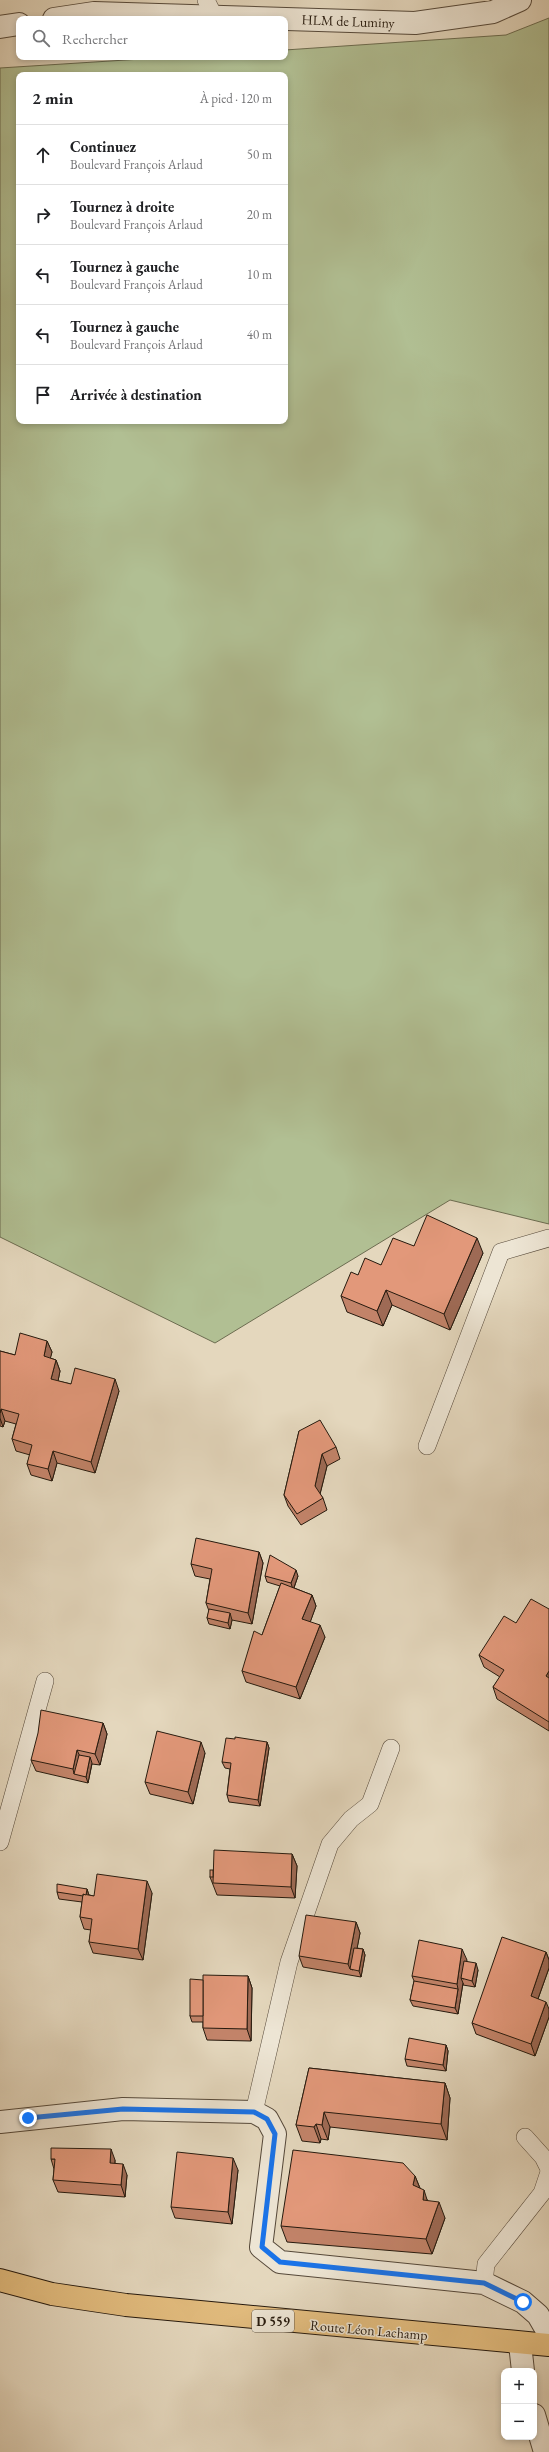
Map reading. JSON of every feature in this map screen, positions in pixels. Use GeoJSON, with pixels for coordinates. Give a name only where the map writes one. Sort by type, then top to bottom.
{"type":"FeatureCollection","features":[{"type":"Feature","properties":{"kind":"main road","name":"Route Léon Lachamp"},"geometry":{"type":"LineString","coordinates":[[0,2280],[52,2294],[126,2305],[520,2344],[549,2345]]}},
{"type":"Feature","properties":{"kind":"street","name":"HLM de Luminy"},"geometry":{"type":"LineString","coordinates":[[74,16],[94,13],[210,8],[415,23],[493,12],[520,0]]}},
{"type":"Feature","properties":{"kind":"street"},"geometry":{"type":"LineString","coordinates":[[0,27],[16,24]]}},
{"type":"Feature","properties":{"kind":"street"},"geometry":{"type":"LineString","coordinates":[[0,2122],[123,2109],[254,2112],[267,2119],[275,2134],[262,2247],[280,2262],[484,2283],[528,2306],[538,2314],[549,2334]]}},
{"type":"Feature","properties":{"kind":"street"},"geometry":{"type":"LineString","coordinates":[[520,2344],[523,2368]]}},
{"type":"Feature","properties":{"kind":"street"},"geometry":{"type":"LineString","coordinates":[[537,2425],[545,2452]]}},
{"type":"Feature","properties":{"kind":"lane"},"geometry":{"type":"LineString","coordinates":[[427,1446],[501,1252],[549,1238]]}},
{"type":"Feature","properties":{"kind":"lane"},"geometry":{"type":"LineString","coordinates":[[0,1842],[45,1681]]}},
{"type":"Feature","properties":{"kind":"lane"},"geometry":{"type":"LineString","coordinates":[[254,2112],[289,1962],[330,1844],[351,1820],[370,1804],[391,1748]]}},
{"type":"Feature","properties":{"kind":"lane"},"geometry":{"type":"LineString","coordinates":[[484,2283],[486,2264],[542,2193],[549,2171],[543,2157],[525,2137]]}},
{"type":"Feature","properties":{"kind":"green space"},"geometry":{"type":"Polygon","coordinates":[[[549,18],[549,1224],[450,1200],[215,1343],[0,1237],[0,68],[126,60],[288,60],[288,50],[506,35],[549,18]]]}},
{"type":"Feature","properties":{"kind":"building"},"geometry":{"type":"Polygon","coordinates":[[[427,1215],[477,1238],[444,1314],[386,1290],[377,1311],[341,1296],[351,1272],[358,1275],[365,1258],[381,1265],[393,1238],[414,1246],[427,1215]]]}},
{"type":"Feature","properties":{"kind":"building"},"geometry":{"type":"Polygon","coordinates":[[[20,1333],[47,1341],[44,1356],[56,1360],[51,1379],[71,1384],[75,1368],[115,1379],[91,1462],[53,1451],[48,1469],[27,1464],[32,1445],[12,1439],[19,1414],[1,1409],[0,1413],[0,1351],[15,1355],[20,1333]]]}},
{"type":"Feature","properties":{"kind":"building"},"geometry":{"type":"Polygon","coordinates":[[[320,1420],[336,1447],[322,1454],[315,1486],[323,1498],[297,1514],[284,1495],[299,1431],[320,1420]]]}},
{"type":"Feature","properties":{"kind":"building"},"geometry":{"type":"Polygon","coordinates":[[[196,1538],[259,1552],[248,1613],[206,1603],[212,1569],[191,1564],[196,1538]]]}},
{"type":"Feature","properties":{"kind":"building"},"geometry":{"type":"Polygon","coordinates":[[[270,1555],[296,1570],[291,1583],[265,1576],[270,1555]]]}},
{"type":"Feature","properties":{"kind":"building"},"geometry":{"type":"Polygon","coordinates":[[[281,1583],[312,1595],[302,1619],[320,1625],[296,1687],[242,1671],[254,1631],[262,1635],[281,1583]]]}},
{"type":"Feature","properties":{"kind":"building"},"geometry":{"type":"Polygon","coordinates":[[[531,1599],[549,1609],[549,1671],[546,1676],[549,1678],[549,1722],[493,1687],[504,1670],[479,1655],[504,1616],[516,1623],[531,1599]]]}},
{"type":"Feature","properties":{"kind":"building"},"geometry":{"type":"Polygon","coordinates":[[[209,1609],[230,1613],[228,1623],[207,1618],[209,1609]]]}},
{"type":"Feature","properties":{"kind":"building"},"geometry":{"type":"Polygon","coordinates":[[[41,1710],[103,1723],[95,1754],[77,1750],[73,1769],[31,1760],[38,1733],[41,1710]]]}},
{"type":"Feature","properties":{"kind":"building"},"geometry":{"type":"Polygon","coordinates":[[[157,1731],[201,1742],[188,1792],[145,1782],[157,1731]]]}},
{"type":"Feature","properties":{"kind":"building"},"geometry":{"type":"Polygon","coordinates":[[[235,1737],[267,1742],[258,1800],[227,1795],[231,1763],[222,1762],[226,1738],[235,1739],[235,1737]]]}},
{"type":"Feature","properties":{"kind":"building"},"geometry":{"type":"Polygon","coordinates":[[[79,1755],[90,1757],[86,1777],[74,1774],[79,1755]]]}},
{"type":"Feature","properties":{"kind":"building"},"geometry":{"type":"Polygon","coordinates":[[[214,1850],[292,1854],[291,1887],[213,1883],[214,1850]]]}},
{"type":"Feature","properties":{"kind":"building"},"geometry":{"type":"Polygon","coordinates":[[[210,1870],[213,1870],[213,1877],[210,1877],[210,1870]]]}},
{"type":"Feature","properties":{"kind":"building"},"geometry":{"type":"Polygon","coordinates":[[[97,1874],[147,1881],[138,1949],[89,1942],[92,1919],[80,1917],[83,1894],[94,1896],[97,1874]]]}},
{"type":"Feature","properties":{"kind":"building"},"geometry":{"type":"Polygon","coordinates":[[[57,1884],[87,1889],[86,1895],[83,1894],[83,1896],[57,1892],[57,1884]]]}},
{"type":"Feature","properties":{"kind":"building"},"geometry":{"type":"Polygon","coordinates":[[[306,1915],[356,1922],[348,1964],[299,1956],[306,1915]]]}},
{"type":"Feature","properties":{"kind":"building"},"geometry":{"type":"Polygon","coordinates":[[[502,1937],[546,1952],[531,1996],[546,2002],[531,2044],[472,2023],[502,1937]]]}},
{"type":"Feature","properties":{"kind":"building"},"geometry":{"type":"Polygon","coordinates":[[[419,1940],[462,1949],[457,1984],[412,1976],[419,1940]]]}},
{"type":"Feature","properties":{"kind":"building"},"geometry":{"type":"Polygon","coordinates":[[[354,1948],[363,1949],[359,1971],[350,1969],[354,1948]]]}},
{"type":"Feature","properties":{"kind":"building"},"geometry":{"type":"Polygon","coordinates":[[[464,1961],[476,1963],[472,1981],[461,1978],[464,1961]]]}},
{"type":"Feature","properties":{"kind":"building"},"geometry":{"type":"Polygon","coordinates":[[[203,1975],[248,1976],[247,2029],[203,2028],[203,1975]]]}},
{"type":"Feature","properties":{"kind":"building"},"geometry":{"type":"Polygon","coordinates":[[[190,1979],[203,1980],[203,2016],[190,2016],[190,1979]]]}},
{"type":"Feature","properties":{"kind":"building"},"geometry":{"type":"Polygon","coordinates":[[[414,1981],[458,1989],[455,2008],[410,2000],[414,1981]]]}},
{"type":"Feature","properties":{"kind":"building"},"geometry":{"type":"Polygon","coordinates":[[[409,2038],[446,2045],[443,2065],[405,2059],[409,2038]]]}},
{"type":"Feature","properties":{"kind":"building"},"geometry":{"type":"Polygon","coordinates":[[[309,2068],[445,2083],[441,2124],[324,2112],[322,2125],[316,2124],[314,2127],[296,2125],[309,2068]]]}},
{"type":"Feature","properties":{"kind":"building"},"geometry":{"type":"Polygon","coordinates":[[[51,2148],[111,2149],[110,2163],[123,2164],[121,2185],[53,2180],[55,2159],[51,2159],[51,2148]]]}},
{"type":"Feature","properties":{"kind":"building"},"geometry":{"type":"Polygon","coordinates":[[[293,2150],[403,2163],[415,2176],[413,2185],[424,2190],[423,2200],[439,2202],[426,2239],[281,2226],[293,2150]]]}},
{"type":"Feature","properties":{"kind":"building"},"geometry":{"type":"Polygon","coordinates":[[[177,2152],[233,2158],[228,2212],[171,2207],[177,2152]]]}},
{"type":"Feature","properties":{"kind":"route"},"geometry":{"type":"LineString","coordinates":[[28,2118],[123,2109],[254,2112],[267,2119],[275,2134],[262,2247],[280,2262],[484,2283],[523,2302]]}}]}
